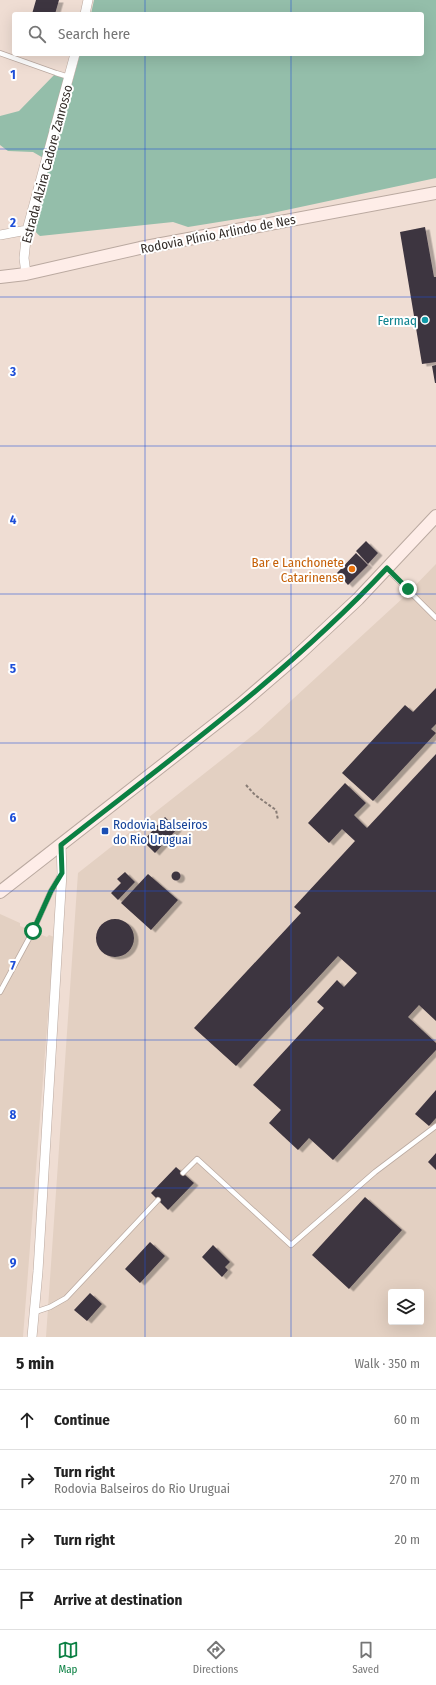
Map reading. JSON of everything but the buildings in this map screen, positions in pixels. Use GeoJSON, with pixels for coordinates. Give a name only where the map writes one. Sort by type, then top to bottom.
{"type":"FeatureCollection","features":[{"type":"Feature","properties":{"kind":"main road","name":"Rodovia Plínio Arlindo de Nes"},"geometry":{"type":"LineString","coordinates":[[0,277],[26,274],[140,248],[436,192]]}},
{"type":"Feature","properties":{"kind":"main road"},"geometry":{"type":"LineString","coordinates":[[405,198],[436,202]]}},
{"type":"Feature","properties":{"kind":"main road"},"geometry":{"type":"LineString","coordinates":[[0,892],[241,704],[298,655],[358,600],[436,516]]}},
{"type":"Feature","properties":{"kind":"street"},"geometry":{"type":"LineString","coordinates":[[85,12],[88,0]]}},
{"type":"Feature","properties":{"kind":"street","name":"Estrada Alzira Cadore Zanrosso"},"geometry":{"type":"LineString","coordinates":[[26,274],[24,258],[27,230],[74,56]]}},
{"type":"Feature","properties":{"kind":"street"},"geometry":{"type":"LineString","coordinates":[[0,235],[27,230]]}},
{"type":"Feature","properties":{"kind":"street"},"geometry":{"type":"LineString","coordinates":[[32,1337],[35,1312],[62,873],[61,845]]}},
{"type":"Feature","properties":{"kind":"lane"},"geometry":{"type":"LineString","coordinates":[[0,53],[56,73],[69,76]]}},
{"type":"Feature","properties":{"kind":"lane"},"geometry":{"type":"LineString","coordinates":[[387,568],[436,618]]}},
{"type":"Feature","properties":{"kind":"lane"},"geometry":{"type":"LineString","coordinates":[[0,992],[33,931],[51,891],[62,873]]}},
{"type":"Feature","properties":{"kind":"lane"},"geometry":{"type":"LineString","coordinates":[[184,1173],[197,1159],[291,1246],[374,1172],[436,1126]]}},
{"type":"Feature","properties":{"kind":"lane"},"geometry":{"type":"LineString","coordinates":[[35,1312],[50,1307],[66,1298],[158,1200]]}},
{"type":"Feature","properties":{"kind":"path"},"geometry":{"type":"LineString","coordinates":[[246,785],[255,795],[276,810],[278,820]]}},
{"type":"Feature","properties":{"kind":"shaded area"},"geometry":{"type":"Polygon","coordinates":[[[436,564],[436,1337],[46,1337],[78,873],[257,732],[404,597],[436,564]]]}},
{"type":"Feature","properties":{"kind":"shaded area"},"geometry":{"type":"Polygon","coordinates":[[[0,914],[20,923],[20,926],[47,937],[49,935],[54,937],[23,1337],[0,1337],[0,914]]]}},
{"type":"Feature","properties":{"kind":"green space"},"geometry":{"type":"Polygon","coordinates":[[[94,0],[436,0],[436,178],[263,215],[188,227],[173,222],[40,236],[32,226],[32,223],[79,56],[424,56],[424,12],[91,12],[94,0]]]}},
{"type":"Feature","properties":{"kind":"green space"},"geometry":{"type":"Polygon","coordinates":[[[56,73],[69,77],[45,159],[33,152],[8,151],[0,145],[0,116],[19,111],[56,73]]]}},
{"type":"Feature","properties":{"kind":"place","name":"Fermaq"},"geometry":{"type":"Point","coordinates":[425,320]}},
{"type":"Feature","properties":{"kind":"place","name":"Bar e Lanchonete Catarinense"},"geometry":{"type":"Point","coordinates":[352,569]}},
{"type":"Feature","properties":{"kind":"place","name":"Rodovia Balseiros do Rio Uruguai"},"geometry":{"type":"Point","coordinates":[105,831]}},
{"type":"Feature","properties":{"kind":"route"},"geometry":{"type":"LineString","coordinates":[[33,931],[51,891],[62,873],[61,845],[241,704],[298,655],[358,600],[387,568],[408,589]]}}]}
